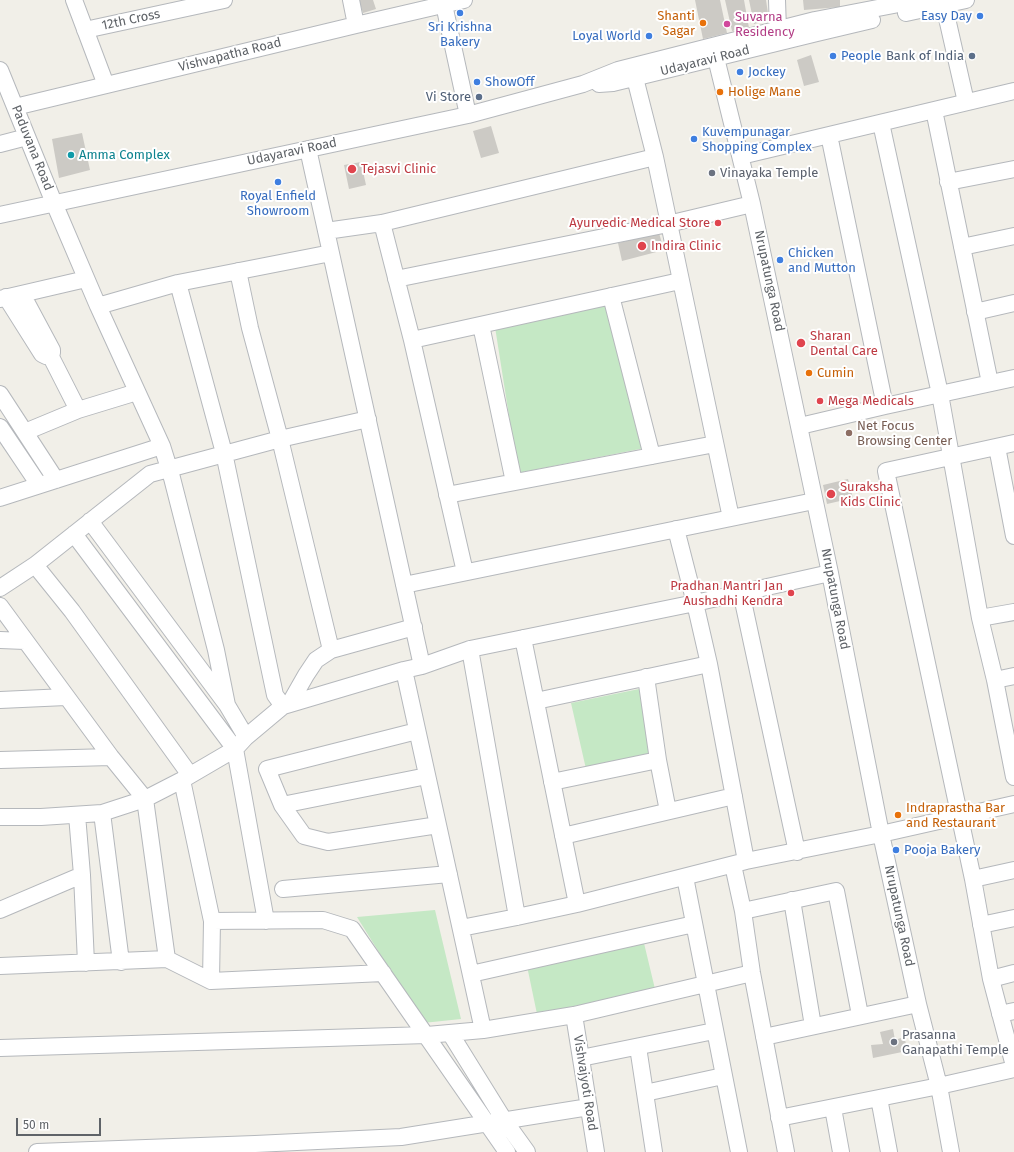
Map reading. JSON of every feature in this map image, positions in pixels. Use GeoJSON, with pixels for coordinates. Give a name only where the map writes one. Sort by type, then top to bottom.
{"type":"FeatureCollection","features":[{"type":"Feature","properties":{"kind":"street"},"geometry":{"type":"LineString","coordinates":[[74,0],[106,85]]}},
{"type":"Feature","properties":{"kind":"street","name":"12th Cross"},"geometry":{"type":"LineString","coordinates":[[85,30],[224,0]]}},
{"type":"Feature","properties":{"kind":"street"},"geometry":{"type":"LineString","coordinates":[[350,0],[356,25]]}},
{"type":"Feature","properties":{"kind":"street","name":"Vishvapatha Road"},"geometry":{"type":"LineString","coordinates":[[15,107],[356,25],[444,2],[464,0]]}},
{"type":"Feature","properties":{"kind":"street"},"geometry":{"type":"LineString","coordinates":[[777,0],[779,36]]}},
{"type":"Feature","properties":{"kind":"street","name":"Udayaravi Road"},"geometry":{"type":"LineString","coordinates":[[779,36],[815,20],[889,3],[920,0]]}},
{"type":"Feature","properties":{"kind":"street","name":"Udayaravi Road"},"geometry":{"type":"LineString","coordinates":[[0,215],[468,115],[583,84],[618,70],[714,52],[779,36],[966,0]]}},
{"type":"Feature","properties":{"kind":"street"},"geometry":{"type":"LineString","coordinates":[[444,2],[468,115]]}},
{"type":"Feature","properties":{"kind":"street"},"geometry":{"type":"LineString","coordinates":[[944,5],[966,102]]}},
{"type":"Feature","properties":{"kind":"street","name":"Udayaravi Road"},"geometry":{"type":"LineString","coordinates":[[583,84],[613,83],[635,78],[714,52]]}},
{"type":"Feature","properties":{"kind":"street","name":"Nrupatunga Road"},"geometry":{"type":"LineString","coordinates":[[714,52],[741,156],[800,426],[881,834],[918,1004],[939,1086],[951,1152]]}},
{"type":"Feature","properties":{"kind":"street","name":"Paduvana Road"},"geometry":{"type":"LineString","coordinates":[[0,70],[86,279],[162,446],[214,643],[227,705]]}},
{"type":"Feature","properties":{"kind":"street"},"geometry":{"type":"LineString","coordinates":[[635,78],[655,158],[731,518]]}},
{"type":"Feature","properties":{"kind":"street"},"geometry":{"type":"LineString","coordinates":[[741,156],[1014,91]]}},
{"type":"Feature","properties":{"kind":"street"},"geometry":{"type":"LineString","coordinates":[[934,110],[990,383]]}},
{"type":"Feature","properties":{"kind":"street"},"geometry":{"type":"LineString","coordinates":[[881,123],[940,394],[980,618],[1011,743],[1014,777]]}},
{"type":"Feature","properties":{"kind":"street"},"geometry":{"type":"LineString","coordinates":[[829,135],[885,406]]}},
{"type":"Feature","properties":{"kind":"street"},"geometry":{"type":"LineString","coordinates":[[0,144],[28,138]]}},
{"type":"Feature","properties":{"kind":"street"},"geometry":{"type":"LineString","coordinates":[[308,149],[422,666]]}},
{"type":"Feature","properties":{"kind":"street"},"geometry":{"type":"LineString","coordinates":[[326,231],[382,223],[655,158]]}},
{"type":"Feature","properties":{"kind":"street"},"geometry":{"type":"LineString","coordinates":[[948,182],[1014,169]]}},
{"type":"Feature","properties":{"kind":"street"},"geometry":{"type":"LineString","coordinates":[[396,279],[668,224],[752,204]]}},
{"type":"Feature","properties":{"kind":"street"},"geometry":{"type":"LineString","coordinates":[[382,223],[412,340],[465,572]]}},
{"type":"Feature","properties":{"kind":"street"},"geometry":{"type":"LineString","coordinates":[[962,247],[1014,236]]}},
{"type":"Feature","properties":{"kind":"street"},"geometry":{"type":"LineString","coordinates":[[98,306],[178,283],[331,252]]}},
{"type":"Feature","properties":{"kind":"street"},"geometry":{"type":"LineString","coordinates":[[238,270],[250,328],[280,439],[331,650]]}},
{"type":"Feature","properties":{"kind":"street"},"geometry":{"type":"LineString","coordinates":[[78,410],[50,355],[46,356],[42,354],[9,297],[86,279]]}},
{"type":"Feature","properties":{"kind":"street"},"geometry":{"type":"LineString","coordinates":[[412,340],[680,281]]}},
{"type":"Feature","properties":{"kind":"street"},"geometry":{"type":"LineString","coordinates":[[178,283],[224,454],[275,696],[287,705]]}},
{"type":"Feature","properties":{"kind":"street"},"geometry":{"type":"LineString","coordinates":[[611,296],[652,456]]}},
{"type":"Feature","properties":{"kind":"street"},"geometry":{"type":"LineString","coordinates":[[975,312],[1014,303]]}},
{"type":"Feature","properties":{"kind":"street"},"geometry":{"type":"LineString","coordinates":[[481,325],[514,482]]}},
{"type":"Feature","properties":{"kind":"street"},"geometry":{"type":"LineString","coordinates":[[800,426],[1014,378]]}},
{"type":"Feature","properties":{"kind":"street"},"geometry":{"type":"LineString","coordinates":[[25,432],[78,410],[137,392]]}},
{"type":"Feature","properties":{"kind":"street"},"geometry":{"type":"LineString","coordinates":[[0,394],[56,480]]}},
{"type":"Feature","properties":{"kind":"street"},"geometry":{"type":"LineString","coordinates":[[0,588],[36,565],[150,474],[280,439],[368,419]]}},
{"type":"Feature","properties":{"kind":"street"},"geometry":{"type":"LineString","coordinates":[[0,427],[39,485]]}},
{"type":"Feature","properties":{"kind":"street"},"geometry":{"type":"LineString","coordinates":[[447,495],[715,444]]}},
{"type":"Feature","properties":{"kind":"street"},"geometry":{"type":"LineString","coordinates":[[779,1118],[939,1086],[1014,1068],[1007,1013],[991,979],[960,816],[886,471],[1014,444]]}},
{"type":"Feature","properties":{"kind":"street"},"geometry":{"type":"LineString","coordinates":[[0,498],[162,446]]}},
{"type":"Feature","properties":{"kind":"street"},"geometry":{"type":"LineString","coordinates":[[997,447],[1011,501],[1014,536]]}},
{"type":"Feature","properties":{"kind":"street"},"geometry":{"type":"LineString","coordinates":[[404,585],[814,501]]}},
{"type":"Feature","properties":{"kind":"street"},"geometry":{"type":"LineString","coordinates":[[90,521],[227,705],[246,737]]}},
{"type":"Feature","properties":{"kind":"street"},"geometry":{"type":"LineString","coordinates":[[676,529],[695,603],[734,796],[742,911],[752,973],[786,1152]]}},
{"type":"Feature","properties":{"kind":"street"},"geometry":{"type":"LineString","coordinates":[[74,534],[235,749],[266,921]]}},
{"type":"Feature","properties":{"kind":"street"},"geometry":{"type":"LineString","coordinates":[[36,565],[72,612],[186,777],[212,921],[211,981]]}},
{"type":"Feature","properties":{"kind":"street"},"geometry":{"type":"LineString","coordinates":[[287,705],[422,666],[470,649],[830,574]]}},
{"type":"Feature","properties":{"kind":"street"},"geometry":{"type":"LineString","coordinates":[[742,592],[797,852]]}},
{"type":"Feature","properties":{"kind":"street"},"geometry":{"type":"LineString","coordinates":[[0,606],[111,757],[145,798],[167,959]]}},
{"type":"Feature","properties":{"kind":"street"},"geometry":{"type":"LineString","coordinates":[[980,618],[1014,612]]}},
{"type":"Feature","properties":{"kind":"street"},"geometry":{"type":"LineString","coordinates":[[0,817],[102,813],[145,798],[235,749],[246,737],[287,705],[316,660],[331,650],[414,627]]}},
{"type":"Feature","properties":{"kind":"street"},"geometry":{"type":"LineString","coordinates":[[523,638],[578,904]]}},
{"type":"Feature","properties":{"kind":"street"},"geometry":{"type":"LineString","coordinates":[[0,640],[25,641]]}},
{"type":"Feature","properties":{"kind":"street"},"geometry":{"type":"LineString","coordinates":[[470,649],[517,917]]}},
{"type":"Feature","properties":{"kind":"street"},"geometry":{"type":"LineString","coordinates":[[536,701],[708,664]]}},
{"type":"Feature","properties":{"kind":"street"},"geometry":{"type":"LineString","coordinates":[[404,670],[483,1030]]}},
{"type":"Feature","properties":{"kind":"street"},"geometry":{"type":"LineString","coordinates":[[995,680],[1014,676]]}},
{"type":"Feature","properties":{"kind":"street"},"geometry":{"type":"LineString","coordinates":[[646,677],[658,760],[668,811]]}},
{"type":"Feature","properties":{"kind":"street"},"geometry":{"type":"LineString","coordinates":[[0,700],[66,697]]}},
{"type":"Feature","properties":{"kind":"street"},"geometry":{"type":"LineString","coordinates":[[417,732],[267,769],[282,805],[304,836],[328,842],[438,825]]}},
{"type":"Feature","properties":{"kind":"street"},"geometry":{"type":"LineString","coordinates":[[0,760],[111,757]]}},
{"type":"Feature","properties":{"kind":"street"},"geometry":{"type":"LineString","coordinates":[[552,782],[658,760]]}},
{"type":"Feature","properties":{"kind":"street"},"geometry":{"type":"LineString","coordinates":[[282,805],[427,776]]}},
{"type":"Feature","properties":{"kind":"street"},"geometry":{"type":"LineString","coordinates":[[563,836],[734,796]]}},
{"type":"Feature","properties":{"kind":"street"},"geometry":{"type":"LineString","coordinates":[[461,928],[578,904],[739,863],[881,834],[1014,804]]}},
{"type":"Feature","properties":{"kind":"street"},"geometry":{"type":"LineString","coordinates":[[102,813],[121,962]]}},
{"type":"Feature","properties":{"kind":"street"},"geometry":{"type":"LineString","coordinates":[[77,815],[82,875],[86,963]]}},
{"type":"Feature","properties":{"kind":"street"},"geometry":{"type":"LineString","coordinates":[[973,879],[1014,870]]}},
{"type":"Feature","properties":{"kind":"street"},"geometry":{"type":"LineString","coordinates":[[283,889],[449,874]]}},
{"type":"Feature","properties":{"kind":"street"},"geometry":{"type":"LineString","coordinates":[[0,910],[82,875]]}},
{"type":"Feature","properties":{"kind":"street"},"geometry":{"type":"LineString","coordinates":[[685,877],[714,1031],[739,1152]]}},
{"type":"Feature","properties":{"kind":"street"},"geometry":{"type":"LineString","coordinates":[[742,911],[836,891],[860,1015]]}},
{"type":"Feature","properties":{"kind":"street"},"geometry":{"type":"LineString","coordinates":[[792,900],[813,1026]]}},
{"type":"Feature","properties":{"kind":"street"},"geometry":{"type":"LineString","coordinates":[[981,925],[1014,918]]}},
{"type":"Feature","properties":{"kind":"street"},"geometry":{"type":"LineString","coordinates":[[212,921],[323,920],[352,929],[427,1035],[486,1123],[508,1152]]}},
{"type":"Feature","properties":{"kind":"street"},"geometry":{"type":"LineString","coordinates":[[471,974],[694,924]]}},
{"type":"Feature","properties":{"kind":"street"},"geometry":{"type":"LineString","coordinates":[[0,966],[167,959],[211,981],[383,973]]}},
{"type":"Feature","properties":{"kind":"street"},"geometry":{"type":"LineString","coordinates":[[0,1048],[427,1035],[483,1030],[574,1015],[752,973]]}},
{"type":"Feature","properties":{"kind":"street"},"geometry":{"type":"LineString","coordinates":[[991,979],[1014,973]]}},
{"type":"Feature","properties":{"kind":"street"},"geometry":{"type":"LineString","coordinates":[[764,1037],[860,1015],[918,1004]]}},
{"type":"Feature","properties":{"kind":"street","name":"Vishvajyoti Road"},"geometry":{"type":"LineString","coordinates":[[574,1015],[589,1107],[593,1152]]}},
{"type":"Feature","properties":{"kind":"street"},"geometry":{"type":"LineString","coordinates":[[581,1058],[714,1031]]}},
{"type":"Feature","properties":{"kind":"street"},"geometry":{"type":"LineString","coordinates":[[450,1033],[504,1120],[527,1152]]}},
{"type":"Feature","properties":{"kind":"street"},"geometry":{"type":"LineString","coordinates":[[638,1047],[654,1152]]}},
{"type":"Feature","properties":{"kind":"street"},"geometry":{"type":"LineString","coordinates":[[645,1093],[724,1076]]}},
{"type":"Feature","properties":{"kind":"street"},"geometry":{"type":"LineString","coordinates":[[879,1098],[889,1152]]}},
{"type":"Feature","properties":{"kind":"street"},"geometry":{"type":"LineString","coordinates":[[37,1152],[401,1137],[589,1107]]}},
{"type":"Feature","properties":{"kind":"street"},"geometry":{"type":"LineString","coordinates":[[833,1108],[841,1152]]}},
{"type":"Feature","properties":{"kind":"green space"},"geometry":{"type":"Polygon","coordinates":[[[621,303],[650,447],[518,473],[495,327],[621,303]]]}},
{"type":"Feature","properties":{"kind":"green space"},"geometry":{"type":"Polygon","coordinates":[[[639,689],[656,754],[586,769],[571,703],[639,689]]]}},
{"type":"Feature","properties":{"kind":"green space"},"geometry":{"type":"Polygon","coordinates":[[[435,910],[461,1019],[423,1023],[357,917],[435,910]]]}},
{"type":"Feature","properties":{"kind":"green space"},"geometry":{"type":"Polygon","coordinates":[[[643,939],[655,989],[537,1014],[527,966],[643,939]]]}},
{"type":"Feature","properties":{"kind":"building"},"geometry":{"type":"Polygon","coordinates":[[[359,0],[373,0],[376,9],[363,13],[359,0]]]}},
{"type":"Feature","properties":{"kind":"building"},"geometry":{"type":"Polygon","coordinates":[[[695,0],[720,0],[727,33],[703,39],[695,0]]]}},
{"type":"Feature","properties":{"kind":"building"},"geometry":{"type":"Polygon","coordinates":[[[725,0],[744,0],[749,28],[732,31],[725,0]]]}},
{"type":"Feature","properties":{"kind":"building"},"geometry":{"type":"Polygon","coordinates":[[[749,0],[766,0],[769,20],[754,24],[749,0]]]}},
{"type":"Feature","properties":{"kind":"building"},"geometry":{"type":"Polygon","coordinates":[[[803,0],[840,0],[840,7],[804,10],[803,0]]]}},
{"type":"Feature","properties":{"kind":"building"},"geometry":{"type":"Polygon","coordinates":[[[811,55],[819,82],[804,86],[797,60],[811,55]]]}},
{"type":"Feature","properties":{"kind":"building"},"geometry":{"type":"Polygon","coordinates":[[[491,126],[499,153],[481,158],[473,131],[491,126]]]}},
{"type":"Feature","properties":{"kind":"building","name":"Amma Complex"},"geometry":{"type":"Polygon","coordinates":[[[82,133],[90,170],[59,178],[52,139],[82,133]]]}},
{"type":"Feature","properties":{"kind":"building"},"geometry":{"type":"Polygon","coordinates":[[[361,162],[366,185],[349,189],[344,165],[361,162]]]}},
{"type":"Feature","properties":{"kind":"building"},"geometry":{"type":"Polygon","coordinates":[[[659,233],[664,250],[622,261],[618,243],[659,233]]]}},
{"type":"Feature","properties":{"kind":"building"},"geometry":{"type":"Polygon","coordinates":[[[848,479],[853,498],[827,504],[823,485],[848,479]]]}},
{"type":"Feature","properties":{"kind":"building","name":"Prasanna Ganapathi Temple"},"geometry":{"type":"Polygon","coordinates":[[[893,1029],[895,1040],[901,1038],[902,1040],[905,1039],[907,1051],[873,1058],[871,1045],[883,1044],[880,1032],[893,1029]]]}},
{"type":"Feature","properties":{"kind":"place","name":"Sri Krishna Bakery"},"geometry":{"type":"Point","coordinates":[460,13]}},
{"type":"Feature","properties":{"kind":"place","name":"Easy Day"},"geometry":{"type":"Point","coordinates":[980,16]}},
{"type":"Feature","properties":{"kind":"place","name":"Shanti Sagar"},"geometry":{"type":"Point","coordinates":[703,23]}},
{"type":"Feature","properties":{"kind":"place","name":"Suvarna Residency"},"geometry":{"type":"Point","coordinates":[727,24]}},
{"type":"Feature","properties":{"kind":"place","name":"Loyal World"},"geometry":{"type":"Point","coordinates":[649,36]}},
{"type":"Feature","properties":{"kind":"place","name":"People"},"geometry":{"type":"Point","coordinates":[833,56]}},
{"type":"Feature","properties":{"kind":"place","name":"Bank of India"},"geometry":{"type":"Point","coordinates":[972,56]}},
{"type":"Feature","properties":{"kind":"place","name":"Jockey"},"geometry":{"type":"Point","coordinates":[740,72]}},
{"type":"Feature","properties":{"kind":"place","name":"ShowOff"},"geometry":{"type":"Point","coordinates":[477,82]}},
{"type":"Feature","properties":{"kind":"place","name":"Holige Mane"},"geometry":{"type":"Point","coordinates":[720,92]}},
{"type":"Feature","properties":{"kind":"place","name":"Vi Store"},"geometry":{"type":"Point","coordinates":[479,97]}},
{"type":"Feature","properties":{"kind":"place","name":"Kuvempunagar Shopping Complex"},"geometry":{"type":"Point","coordinates":[694,139]}},
{"type":"Feature","properties":{"kind":"place","name":"Amma Complex"},"geometry":{"type":"Point","coordinates":[71,155]}},
{"type":"Feature","properties":{"kind":"place","name":"Tejasvi Clinic"},"geometry":{"type":"Point","coordinates":[352,169]}},
{"type":"Feature","properties":{"kind":"place","name":"Vinayaka Temple"},"geometry":{"type":"Point","coordinates":[712,173]}},
{"type":"Feature","properties":{"kind":"place","name":"Royal Enfield Showroom"},"geometry":{"type":"Point","coordinates":[278,182]}},
{"type":"Feature","properties":{"kind":"place","name":"Ayurvedic Medical Store"},"geometry":{"type":"Point","coordinates":[718,223]}},
{"type":"Feature","properties":{"kind":"place","name":"Indira Clinic"},"geometry":{"type":"Point","coordinates":[642,246]}},
{"type":"Feature","properties":{"kind":"place","name":"Chicken and Mutton"},"geometry":{"type":"Point","coordinates":[780,260]}},
{"type":"Feature","properties":{"kind":"place","name":"Sharan Dental Care"},"geometry":{"type":"Point","coordinates":[801,343]}},
{"type":"Feature","properties":{"kind":"place","name":"Cumin"},"geometry":{"type":"Point","coordinates":[809,373]}},
{"type":"Feature","properties":{"kind":"place","name":"Mega Medicals"},"geometry":{"type":"Point","coordinates":[820,401]}},
{"type":"Feature","properties":{"kind":"place","name":"Net Focus Browsing Center"},"geometry":{"type":"Point","coordinates":[849,433]}},
{"type":"Feature","properties":{"kind":"place","name":"Suraksha Kids Clinic"},"geometry":{"type":"Point","coordinates":[831,494]}},
{"type":"Feature","properties":{"kind":"place","name":"Pradhan Mantri Jan Aushadhi Kendra"},"geometry":{"type":"Point","coordinates":[791,593]}},
{"type":"Feature","properties":{"kind":"place","name":"Indraprastha Bar and Restaurant"},"geometry":{"type":"Point","coordinates":[898,815]}},
{"type":"Feature","properties":{"kind":"place","name":"Pooja Bakery"},"geometry":{"type":"Point","coordinates":[896,850]}},
{"type":"Feature","properties":{"kind":"place","name":"Prasanna Ganapathi Temple"},"geometry":{"type":"Point","coordinates":[894,1042]}}]}
